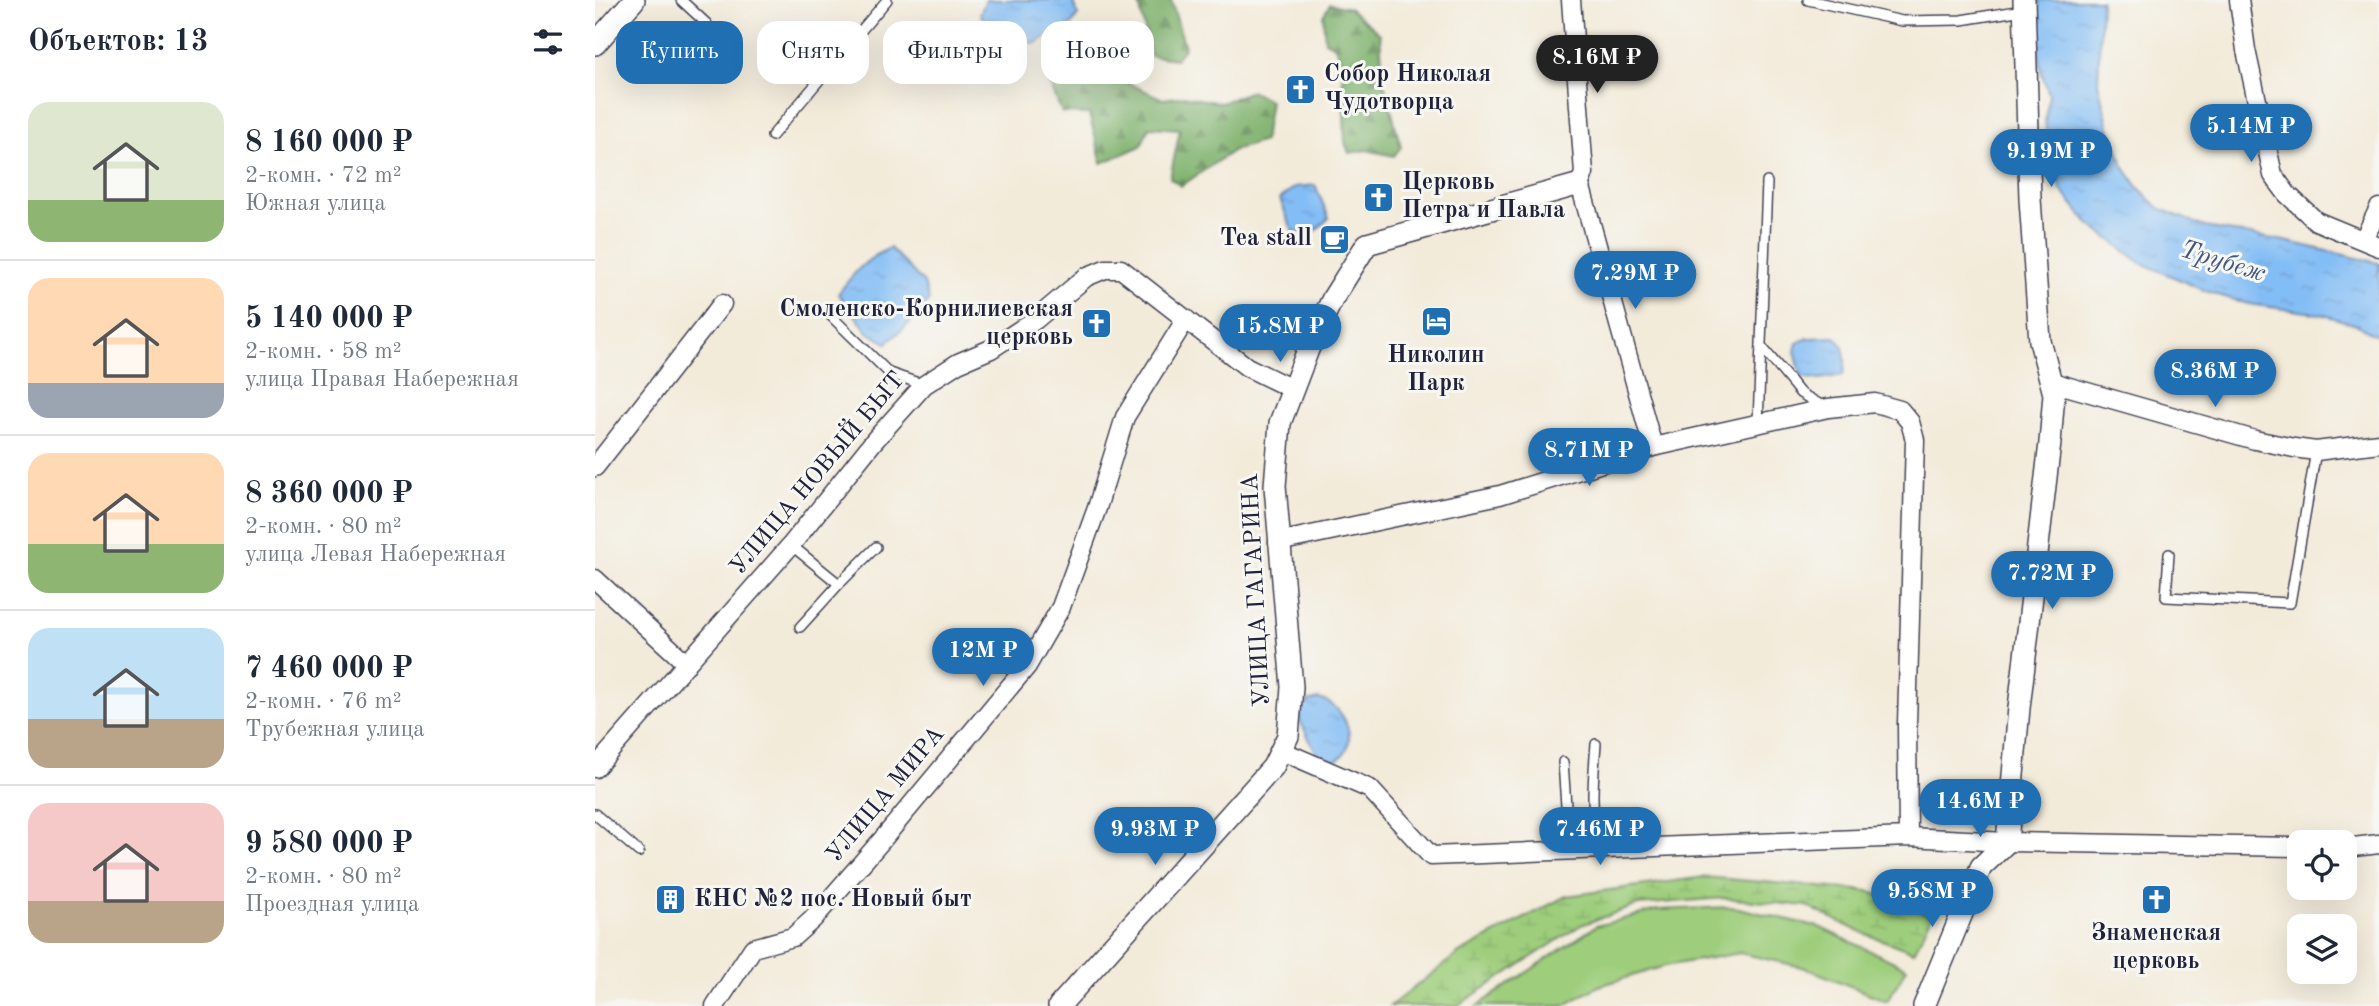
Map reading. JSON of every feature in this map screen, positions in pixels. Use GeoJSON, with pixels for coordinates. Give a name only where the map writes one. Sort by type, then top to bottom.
{"type":"FeatureCollection","features":[{"type":"Feature","properties":{"kind":"street"},"geometry":{"type":"LineString","coordinates":[[595,44],[634,0]]}},
{"type":"Feature","properties":{"kind":"street"},"geometry":{"type":"LineString","coordinates":[[1571,0],[1584,173],[1580,184],[1653,447]]}},
{"type":"Feature","properties":{"kind":"street"},"geometry":{"type":"LineString","coordinates":[[2239,0],[2246,50],[2273,175],[2287,194],[2316,221],[2371,243],[2379,208]]}},
{"type":"Feature","properties":{"kind":"street"},"geometry":{"type":"LineString","coordinates":[[1924,1006],[1981,867],[2007,842],[2050,443],[2052,382],[2040,341],[2030,199],[2024,5]]}},
{"type":"Feature","properties":{"kind":"street","name":"УЛИЦА ГАГАРИНА"},"geometry":{"type":"LineString","coordinates":[[1059,1006],[1273,767],[1282,751],[1288,736],[1292,687],[1275,486],[1280,423],[1309,347],[1333,298],[1367,244],[1580,184]]}},
{"type":"Feature","properties":{"kind":"street","name":"УЛИЦА НОВЫЙ БЫТ"},"geometry":{"type":"LineString","coordinates":[[595,768],[791,545],[874,441],[923,385],[958,363],[991,349],[1035,320],[1086,277],[1105,269],[1121,269],[1247,367],[1292,389]]}},
{"type":"Feature","properties":{"kind":"street"},"geometry":{"type":"LineString","coordinates":[[595,467],[722,304]]}},
{"type":"Feature","properties":{"kind":"street","name":"УЛИЦА МИРА"},"geometry":{"type":"LineString","coordinates":[[715,1006],[753,948],[793,937],[813,919],[882,841],[1027,666],[1061,607],[1097,508],[1125,417],[1186,319]]}},
{"type":"Feature","properties":{"kind":"street"},"geometry":{"type":"LineString","coordinates":[[2052,382],[2255,440],[2316,451],[2379,443]]}},
{"type":"Feature","properties":{"kind":"street"},"geometry":{"type":"LineString","coordinates":[[1278,542],[1500,495],[1653,447],[1828,408],[1875,403],[1900,410],[1910,422],[1915,440],[1907,724],[1908,837]]}},
{"type":"Feature","properties":{"kind":"street"},"geometry":{"type":"LineString","coordinates":[[595,579],[687,664]]}},
{"type":"Feature","properties":{"kind":"street"},"geometry":{"type":"LineString","coordinates":[[1282,751],[1370,789],[1431,856],[1908,837],[2007,842],[2287,847]]}},
{"type":"Feature","properties":{"kind":"street"},"geometry":{"type":"LineString","coordinates":[[1964,840],[1977,853],[1981,867]]}},
{"type":"Feature","properties":{"kind":"street"},"geometry":{"type":"LineString","coordinates":[[2357,847],[2379,844]]}},
{"type":"Feature","properties":{"kind":"lane"},"geometry":{"type":"LineString","coordinates":[[681,0],[705,21]]}},
{"type":"Feature","properties":{"kind":"lane"},"geometry":{"type":"LineString","coordinates":[[772,136],[887,0]]}},
{"type":"Feature","properties":{"kind":"lane"},"geometry":{"type":"LineString","coordinates":[[1808,0],[1902,21],[1961,20],[2024,5]]}},
{"type":"Feature","properties":{"kind":"lane"},"geometry":{"type":"LineString","coordinates":[[1758,424],[1767,182]]}},
{"type":"Feature","properties":{"kind":"lane"},"geometry":{"type":"LineString","coordinates":[[825,310],[888,373],[923,385]]}},
{"type":"Feature","properties":{"kind":"lane"},"geometry":{"type":"LineString","coordinates":[[1762,347],[1800,393],[1828,408]]}},
{"type":"Feature","properties":{"kind":"lane"},"geometry":{"type":"LineString","coordinates":[[2169,554],[2166,597],[2290,603],[2316,451]]}},
{"type":"Feature","properties":{"kind":"lane"},"geometry":{"type":"LineString","coordinates":[[791,545],[839,584]]}},
{"type":"Feature","properties":{"kind":"lane"},"geometry":{"type":"LineString","coordinates":[[800,627],[876,547]]}},
{"type":"Feature","properties":{"kind":"lane"},"geometry":{"type":"LineString","coordinates":[[1596,744],[1592,797],[1599,848]]}},
{"type":"Feature","properties":{"kind":"lane"},"geometry":{"type":"LineString","coordinates":[[1563,762],[1569,850]]}},
{"type":"Feature","properties":{"kind":"lane"},"geometry":{"type":"LineString","coordinates":[[595,814],[639,852]]}},
{"type":"Feature","properties":{"kind":"green space"},"geometry":{"type":"Polygon","coordinates":[[[1138,0],[1171,0],[1185,47],[1176,59],[1154,56],[1154,21],[1143,21],[1138,0]]]}},
{"type":"Feature","properties":{"kind":"green space"},"geometry":{"type":"Polygon","coordinates":[[[1330,4],[1349,8],[1380,34],[1383,78],[1401,147],[1394,156],[1366,150],[1349,153],[1345,142],[1342,63],[1335,46],[1325,41],[1323,16],[1330,4]]]}},
{"type":"Feature","properties":{"kind":"green space"},"geometry":{"type":"Polygon","coordinates":[[[1050,84],[1130,84],[1163,99],[1183,96],[1221,103],[1251,91],[1270,100],[1264,141],[1234,150],[1181,186],[1170,178],[1180,129],[1149,127],[1141,146],[1102,163],[1089,114],[1062,113],[1050,84]]]}},
{"type":"Feature","properties":{"kind":"green space"},"geometry":{"type":"Polygon","coordinates":[[[1704,877],[1868,891],[1932,916],[1914,952],[1858,931],[1807,906],[1724,898],[1638,905],[1581,925],[1457,1006],[1390,1006],[1459,953],[1566,896],[1704,877]]]}},
{"type":"Feature","properties":{"kind":"green space"},"geometry":{"type":"Polygon","coordinates":[[[1734,907],[1819,927],[1907,968],[1887,1001],[1806,968],[1740,953],[1665,966],[1599,986],[1563,1006],[1477,1006],[1596,926],[1657,910],[1734,907]]]}},
{"type":"Feature","properties":{"kind":"water"},"geometry":{"type":"Polygon","coordinates":[[[986,0],[1072,0],[1078,15],[1074,21],[1041,21],[1041,40],[1027,43],[1027,21],[984,21],[980,14],[986,0]]]}},
{"type":"Feature","properties":{"kind":"water","name":"Трубеж"},"geometry":{"type":"Polygon","coordinates":[[[2039,0],[2101,0],[2098,83],[2109,127],[2124,166],[2138,187],[2159,208],[2205,227],[2285,241],[2379,263],[2379,338],[2357,325],[2321,314],[2248,304],[2208,292],[2141,263],[2088,223],[2061,190],[2050,155],[2045,122],[2049,94],[2041,71],[2037,36],[2039,0]]]}},
{"type":"Feature","properties":{"kind":"water"},"geometry":{"type":"Polygon","coordinates":[[[1315,185],[1329,218],[1314,232],[1293,232],[1280,199],[1295,187],[1315,185]]]}},
{"type":"Feature","properties":{"kind":"water"},"geometry":{"type":"Polygon","coordinates":[[[890,248],[924,283],[929,300],[915,318],[887,343],[869,333],[838,294],[861,267],[890,248]]]}},
{"type":"Feature","properties":{"kind":"water"},"geometry":{"type":"Polygon","coordinates":[[[1835,337],[1845,354],[1843,375],[1820,379],[1805,378],[1801,375],[1795,351],[1797,343],[1808,338],[1835,337]]]}},
{"type":"Feature","properties":{"kind":"water"},"geometry":{"type":"Polygon","coordinates":[[[1319,699],[1337,709],[1347,727],[1348,747],[1343,755],[1334,761],[1317,754],[1300,721],[1300,709],[1310,701],[1319,699]]]}},
{"type":"Feature","properties":{"kind":"place","name":"Собор Николая Чудотворца"},"geometry":{"type":"Point","coordinates":[1301,89]}},
{"type":"Feature","properties":{"kind":"place","name":"Церковь Петра и Павла"},"geometry":{"type":"Point","coordinates":[1379,197]}},
{"type":"Feature","properties":{"kind":"place","name":"Tea stall"},"geometry":{"type":"Point","coordinates":[1335,239]}},
{"type":"Feature","properties":{"kind":"place","name":"Николин Парк"},"geometry":{"type":"Point","coordinates":[1436,322]}},
{"type":"Feature","properties":{"kind":"place","name":"Смоленско-Корнилиевская церковь"},"geometry":{"type":"Point","coordinates":[1096,324]}},
{"type":"Feature","properties":{"kind":"place","name":"КНС №2 пос. Новый быт"},"geometry":{"type":"Point","coordinates":[671,900]}},
{"type":"Feature","properties":{"kind":"place","name":"Знаменская церковь"},"geometry":{"type":"Point","coordinates":[2156,900]}}]}
